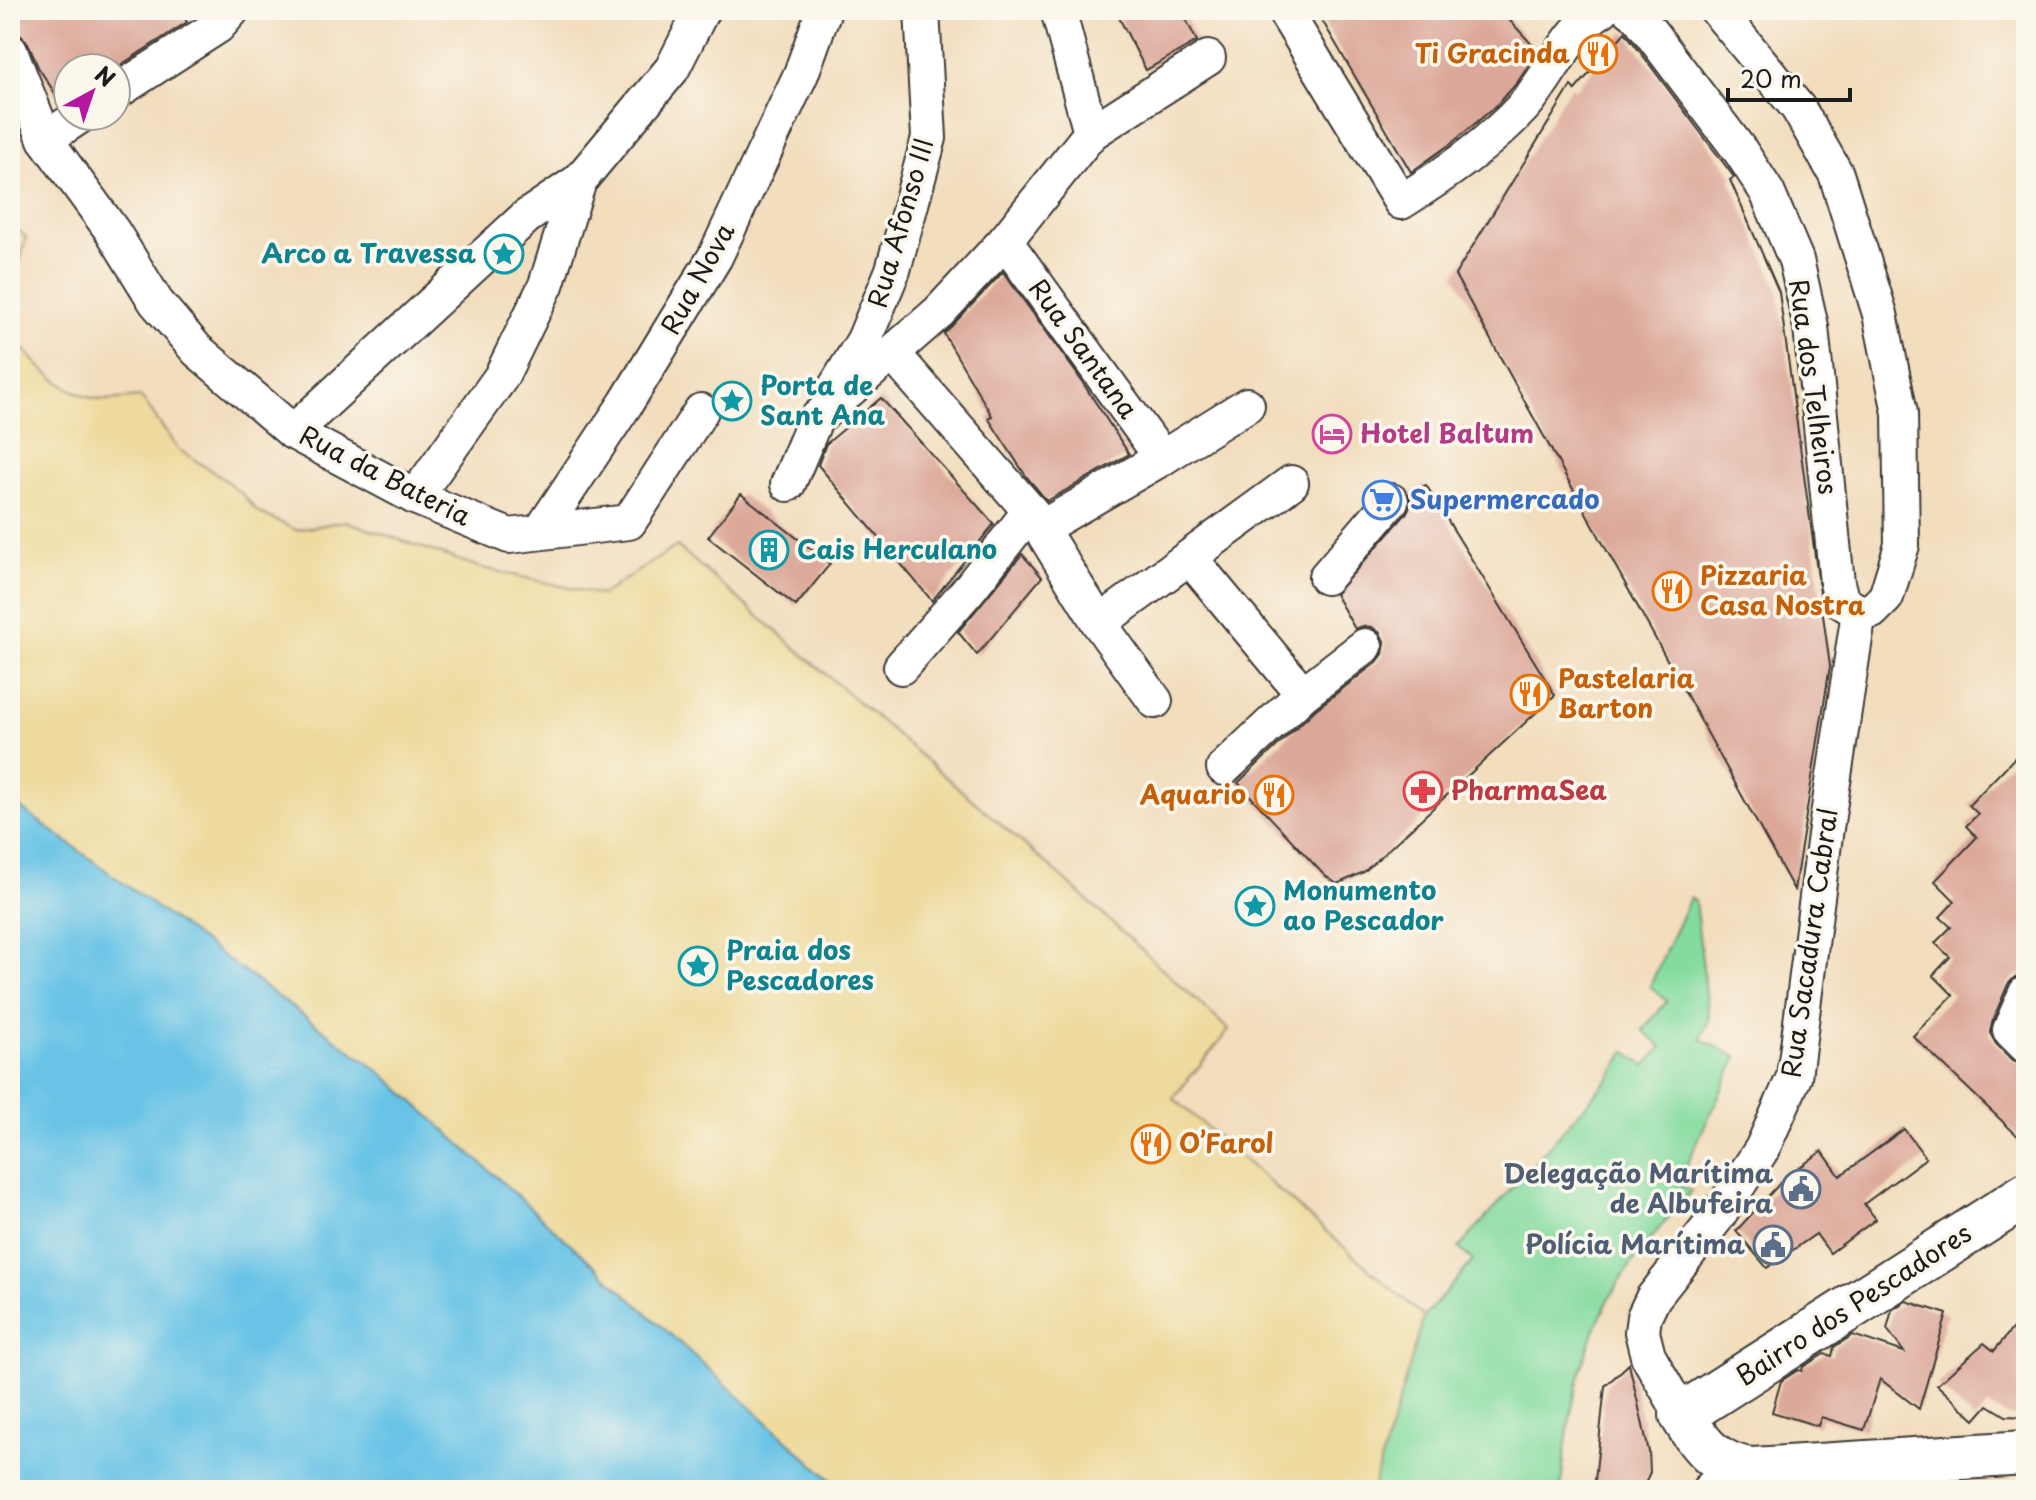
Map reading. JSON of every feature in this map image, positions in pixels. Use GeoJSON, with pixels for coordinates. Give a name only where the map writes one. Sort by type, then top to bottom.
{"type":"FeatureCollection","features":[{"type":"Feature","properties":{"kind":"street"},"geometry":{"type":"LineString","coordinates":[[132,82],[218,26],[232,10]]}},
{"type":"Feature","properties":{"kind":"street"},"geometry":{"type":"LineString","coordinates":[[293,432],[526,217],[579,181],[672,69],[702,10]]}},
{"type":"Feature","properties":{"kind":"street","name":"Rua Nova"},"geometry":{"type":"LineString","coordinates":[[541,531],[626,403],[715,257],[801,74],[824,10]]}},
{"type":"Feature","properties":{"kind":"street","name":"Rua Afonso III"},"geometry":{"type":"LineString","coordinates":[[788,484],[815,420],[864,340],[893,270],[929,138],[922,10]]}},
{"type":"Feature","properties":{"kind":"street"},"geometry":{"type":"LineString","coordinates":[[1058,10],[1091,133]]}},
{"type":"Feature","properties":{"kind":"street"},"geometry":{"type":"LineString","coordinates":[[1284,10],[1401,202],[1438,178],[1506,125],[1542,83],[1582,24],[1602,10]]}},
{"type":"Feature","properties":{"kind":"street","name":"Rua dos Telheiros"},"geometry":{"type":"LineString","coordinates":[[1630,10],[1638,16],[1741,152],[1767,192],[1796,260],[1811,327],[1837,583],[1842,602],[1859,612]]}},
{"type":"Feature","properties":{"kind":"street"},"geometry":{"type":"LineString","coordinates":[[1717,10],[1798,108],[1836,174],[1880,314],[1900,413],[1902,545],[1886,597],[1872,611],[1859,612]]}},
{"type":"Feature","properties":{"kind":"street","name":"Rua da Bateria"},"geometry":{"type":"LineString","coordinates":[[10,51],[45,139],[113,232],[156,302],[197,350],[293,432],[415,497],[509,536],[629,522],[701,411]]}},
{"type":"Feature","properties":{"kind":"street"},"geometry":{"type":"LineString","coordinates":[[815,420],[939,312],[1005,241],[1091,133],[1208,58]]}},
{"type":"Feature","properties":{"kind":"street"},"geometry":{"type":"LineString","coordinates":[[45,139],[56,132]]}},
{"type":"Feature","properties":{"kind":"street"},"geometry":{"type":"LineString","coordinates":[[415,497],[501,377],[546,285],[579,181]]}},
{"type":"Feature","properties":{"kind":"street","name":"Rua Santana"},"geometry":{"type":"LineString","coordinates":[[1005,241],[1162,458]]}},
{"type":"Feature","properties":{"kind":"street"},"geometry":{"type":"LineString","coordinates":[[893,354],[1035,519],[1099,623],[1155,701]]}},
{"type":"Feature","properties":{"kind":"street"},"geometry":{"type":"LineString","coordinates":[[901,667],[1035,519],[1162,458],[1247,405]]}},
{"type":"Feature","properties":{"kind":"street"},"geometry":{"type":"LineString","coordinates":[[1099,623],[1291,483]]}},
{"type":"Feature","properties":{"kind":"street"},"geometry":{"type":"LineString","coordinates":[[1326,577],[1391,501]]}},
{"type":"Feature","properties":{"kind":"street"},"geometry":{"type":"LineString","coordinates":[[1190,558],[1303,694]]}},
{"type":"Feature","properties":{"kind":"street","name":"Rua Sacadura Cabral"},"geometry":{"type":"LineString","coordinates":[[1682,1415],[1648,1356],[1642,1332],[1644,1317],[1653,1298],[1717,1217],[1762,1149],[1794,1077],[1825,835],[1859,612]]}},
{"type":"Feature","properties":{"kind":"street"},"geometry":{"type":"LineString","coordinates":[[1224,768],[1303,694],[1365,646]]}},
{"type":"Feature","properties":{"kind":"street"},"geometry":{"type":"LineString","coordinates":[[2026,993],[2010,1030],[2026,1046]]}},
{"type":"Feature","properties":{"kind":"street","name":"Bairro dos Pescadores"},"geometry":{"type":"LineString","coordinates":[[1682,1415],[2026,1195]]}},
{"type":"Feature","properties":{"kind":"street"},"geometry":{"type":"LineString","coordinates":[[1682,1415],[1721,1479],[1752,1470],[1850,1476],[2026,1453]]}},
{"type":"Feature","properties":{"kind":"green space"},"geometry":{"type":"Polygon","coordinates":[[[1690,898],[1695,901],[1709,1019],[1701,1039],[1737,1057],[1678,1183],[1691,1191],[1629,1267],[1612,1294],[1591,1340],[1571,1414],[1561,1490],[1372,1490],[1424,1317],[1473,1261],[1459,1248],[1611,1076],[1626,1051],[1645,1066],[1662,1047],[1643,1030],[1667,1001],[1650,986],[1690,898]]]}},
{"type":"Feature","properties":{"kind":"sand","name":"Praia dos Pescadores"},"geometry":{"type":"Polygon","coordinates":[[[10,223],[26,237],[12,300],[14,331],[32,359],[59,382],[89,397],[103,400],[141,397],[178,449],[221,477],[258,512],[296,530],[345,521],[482,568],[601,595],[677,546],[1062,877],[1229,1030],[1173,1098],[1424,1317],[1372,1490],[842,1490],[383,1074],[10,800],[10,223]]]}},
{"type":"Feature","properties":{"kind":"water"},"geometry":{"type":"Polygon","coordinates":[[[10,800],[383,1074],[842,1490],[10,1490],[10,800]]]}},
{"type":"Feature","properties":{"kind":"building"},"geometry":{"type":"Polygon","coordinates":[[[30,10],[179,10],[187,22],[132,58],[132,52],[52,52],[52,89],[28,43],[10,24],[30,10]]]}},
{"type":"Feature","properties":{"kind":"building"},"geometry":{"type":"Polygon","coordinates":[[[1115,10],[1181,10],[1197,41],[1146,70],[1115,10]]]}},
{"type":"Feature","properties":{"kind":"building"},"geometry":{"type":"Polygon","coordinates":[[[1316,10],[1500,10],[1538,51],[1517,83],[1496,106],[1411,172],[1316,10]]]}},
{"type":"Feature","properties":{"kind":"building"},"geometry":{"type":"Polygon","coordinates":[[[1625,32],[1734,177],[1730,180],[1779,292],[1830,666],[1794,890],[1455,275],[1571,86],[1575,90],[1625,32]]]}},
{"type":"Feature","properties":{"kind":"building"},"geometry":{"type":"Polygon","coordinates":[[[1003,272],[1077,374],[1129,454],[1047,501],[1026,476],[988,418],[992,416],[944,334],[1003,272]]]}},
{"type":"Feature","properties":{"kind":"building"},"geometry":{"type":"Polygon","coordinates":[[[881,398],[994,524],[932,601],[818,465],[826,444],[881,398]]]}},
{"type":"Feature","properties":{"kind":"building"},"geometry":{"type":"Polygon","coordinates":[[[1426,485],[1555,695],[1364,872],[1337,884],[1324,875],[1238,783],[1316,709],[1383,654],[1385,643],[1380,633],[1372,627],[1355,629],[1335,594],[1406,514],[1411,504],[1409,493],[1426,485]]]}},
{"type":"Feature","properties":{"kind":"building","name":"Cais Herculano"},"geometry":{"type":"Polygon","coordinates":[[[741,494],[830,564],[796,606],[708,537],[741,494]]]}},
{"type":"Feature","properties":{"kind":"building"},"geometry":{"type":"Polygon","coordinates":[[[1022,554],[1042,577],[977,655],[958,632],[1022,554]]]}},
{"type":"Feature","properties":{"kind":"building"},"geometry":{"type":"Polygon","coordinates":[[[2026,746],[2026,973],[2008,984],[1990,1033],[2012,1060],[2026,1065],[2026,1144],[1913,1036],[1953,995],[1933,975],[1950,957],[1935,943],[1951,927],[1940,917],[1955,901],[1935,881],[1977,837],[1966,826],[1978,814],[1969,805],[2026,746]]]}},
{"type":"Feature","properties":{"kind":"building"},"geometry":{"type":"Polygon","coordinates":[[[1904,1129],[1926,1158],[1864,1204],[1876,1219],[1830,1253],[1816,1234],[1767,1268],[1736,1231],[1783,1180],[1822,1151],[1840,1176],[1904,1129]]]}},
{"type":"Feature","properties":{"kind":"building"},"geometry":{"type":"Polygon","coordinates":[[[1906,1301],[1947,1314],[1919,1409],[1880,1379],[1864,1430],[1821,1417],[1818,1426],[1772,1412],[1781,1381],[1798,1370],[1802,1371],[1803,1367],[1824,1354],[1832,1356],[1834,1347],[1853,1335],[1904,1352],[1887,1329],[1892,1310],[1906,1301]]]}},
{"type":"Feature","properties":{"kind":"building"},"geometry":{"type":"Polygon","coordinates":[[[2026,1312],[2026,1417],[2006,1416],[1988,1405],[1975,1420],[1937,1385],[1984,1343],[1994,1351],[2026,1312]]]}},
{"type":"Feature","properties":{"kind":"building"},"geometry":{"type":"Polygon","coordinates":[[[1629,1364],[1649,1452],[1650,1472],[1642,1490],[1594,1490],[1605,1386],[1629,1364]]]}},
{"type":"Feature","properties":{"kind":"place","name":"Ti Gracinda"},"geometry":{"type":"Point","coordinates":[1598,54]}},
{"type":"Feature","properties":{"kind":"place","name":"Arco a Travessa"},"geometry":{"type":"Point","coordinates":[504,254]}},
{"type":"Feature","properties":{"kind":"place","name":"Porta de Sant Ana"},"geometry":{"type":"Point","coordinates":[732,401]}},
{"type":"Feature","properties":{"kind":"place","name":"Hotel Baltum"},"geometry":{"type":"Point","coordinates":[1332,434]}},
{"type":"Feature","properties":{"kind":"place","name":"Supermercado"},"geometry":{"type":"Point","coordinates":[1382,500]}},
{"type":"Feature","properties":{"kind":"place","name":"Cais Herculano"},"geometry":{"type":"Point","coordinates":[769,550]}},
{"type":"Feature","properties":{"kind":"place","name":"Pizzaria Casa Nostra"},"geometry":{"type":"Point","coordinates":[1672,591]}},
{"type":"Feature","properties":{"kind":"place","name":"Pastelaria Barton"},"geometry":{"type":"Point","coordinates":[1530,694]}},
{"type":"Feature","properties":{"kind":"place","name":"PharmaSea"},"geometry":{"type":"Point","coordinates":[1423,791]}},
{"type":"Feature","properties":{"kind":"place","name":"Aquario"},"geometry":{"type":"Point","coordinates":[1274,795]}},
{"type":"Feature","properties":{"kind":"place","name":"Monumento ao Pescador"},"geometry":{"type":"Point","coordinates":[1255,906]}},
{"type":"Feature","properties":{"kind":"place","name":"Praia dos Pescadores"},"geometry":{"type":"Point","coordinates":[698,966]}},
{"type":"Feature","properties":{"kind":"place","name":"O’Farol"},"geometry":{"type":"Point","coordinates":[1151,1144]}},
{"type":"Feature","properties":{"kind":"place","name":"Delegação Marítima de Albufeira"},"geometry":{"type":"Point","coordinates":[1801,1189]}},
{"type":"Feature","properties":{"kind":"place","name":"Polícia Marítima"},"geometry":{"type":"Point","coordinates":[1773,1245]}}]}
